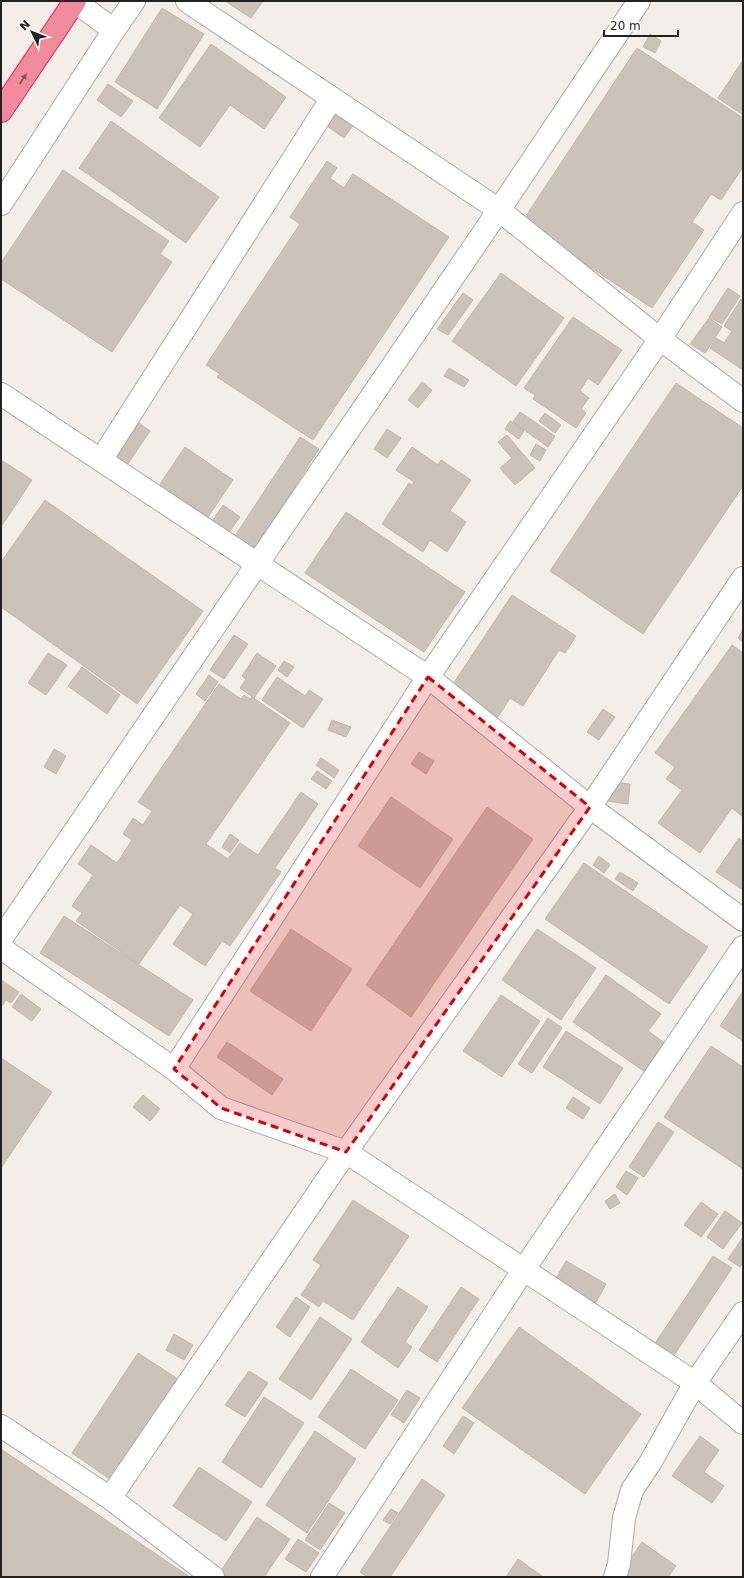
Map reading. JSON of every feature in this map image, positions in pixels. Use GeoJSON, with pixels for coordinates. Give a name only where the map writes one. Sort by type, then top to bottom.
{"type":"FeatureCollection","features":[{"type":"Feature","properties":{"kind":"highway"},"geometry":{"type":"LineString","coordinates":[[1,111],[75,1]]}},
{"type":"Feature","properties":{"kind":"street"},"geometry":{"type":"LineString","coordinates":[[75,1],[114,30]]}},
{"type":"Feature","properties":{"kind":"street"},"geometry":{"type":"LineString","coordinates":[[1,204],[134,1]]}},
{"type":"Feature","properties":{"kind":"street"},"geometry":{"type":"LineString","coordinates":[[187,1],[499,210],[660,339],[743,401]]}},
{"type":"Feature","properties":{"kind":"street"},"geometry":{"type":"LineString","coordinates":[[1,939],[499,210],[639,1]]}},
{"type":"Feature","properties":{"kind":"street"},"geometry":{"type":"LineString","coordinates":[[100,460],[332,98]]}},
{"type":"Feature","properties":{"kind":"street"},"geometry":{"type":"LineString","coordinates":[[174,1069],[428,677],[660,339],[743,213]]}},
{"type":"Feature","properties":{"kind":"street"},"geometry":{"type":"LineString","coordinates":[[1,394],[428,677],[590,807],[743,920]]}},
{"type":"Feature","properties":{"kind":"street"},"geometry":{"type":"LineString","coordinates":[[110,1498],[346,1152],[590,807],[743,578]]}},
{"type":"Feature","properties":{"kind":"street"},"geometry":{"type":"LineString","coordinates":[[322,1577],[524,1270],[743,947]]}},
{"type":"Feature","properties":{"kind":"street"},"geometry":{"type":"LineString","coordinates":[[1,948],[174,1069],[221,1108],[346,1152],[695,1383],[743,1423]]}},
{"type":"Feature","properties":{"kind":"street"},"geometry":{"type":"LineString","coordinates":[[615,1577],[619,1564],[624,1518],[632,1490],[650,1463],[695,1383],[743,1313]]}},
{"type":"Feature","properties":{"kind":"street"},"geometry":{"type":"LineString","coordinates":[[1,1426],[110,1498],[213,1577]]}},
{"type":"Feature","properties":{"kind":"highlighted area"},"geometry":{"type":"Polygon","coordinates":[[[428,677],[590,807],[346,1152],[221,1108],[174,1069],[428,677]]]}},
{"type":"Feature","properties":{"kind":"building"},"geometry":{"type":"Polygon","coordinates":[[[225,1],[263,1],[251,18],[225,1]]]}},
{"type":"Feature","properties":{"kind":"building"},"geometry":{"type":"Polygon","coordinates":[[[162,8],[204,34],[157,109],[115,82],[162,8]]]}},
{"type":"Feature","properties":{"kind":"building"},"geometry":{"type":"Polygon","coordinates":[[[650,34],[661,41],[655,53],[643,47],[650,34]]]}},
{"type":"Feature","properties":{"kind":"building"},"geometry":{"type":"Polygon","coordinates":[[[211,44],[286,97],[264,129],[230,105],[200,147],[159,118],[211,44]]]}},
{"type":"Feature","properties":{"kind":"building"},"geometry":{"type":"Polygon","coordinates":[[[637,48],[743,118],[743,167],[721,200],[711,194],[692,222],[704,230],[652,308],[522,222],[637,48]]]}},
{"type":"Feature","properties":{"kind":"building"},"geometry":{"type":"Polygon","coordinates":[[[743,60],[743,115],[718,98],[743,60]]]}},
{"type":"Feature","properties":{"kind":"building"},"geometry":{"type":"Polygon","coordinates":[[[108,84],[133,101],[121,117],[97,100],[108,84]]]}},
{"type":"Feature","properties":{"kind":"building"},"geometry":{"type":"Polygon","coordinates":[[[338,112],[354,124],[344,138],[327,126],[338,112]]]}},
{"type":"Feature","properties":{"kind":"building"},"geometry":{"type":"Polygon","coordinates":[[[111,121],[219,197],[186,243],[79,168],[111,121]]]}},
{"type":"Feature","properties":{"kind":"building"},"geometry":{"type":"Polygon","coordinates":[[[327,161],[337,168],[330,178],[344,188],[353,174],[449,237],[313,440],[217,377],[220,374],[206,365],[300,224],[290,217],[327,161]]]}},
{"type":"Feature","properties":{"kind":"building"},"geometry":{"type":"Polygon","coordinates":[[[63,170],[169,241],[160,254],[172,262],[112,352],[1,279],[1,263],[63,170]]]}},
{"type":"Feature","properties":{"kind":"building"},"geometry":{"type":"Polygon","coordinates":[[[501,273],[564,318],[516,386],[452,341],[501,273]]]}},
{"type":"Feature","properties":{"kind":"building"},"geometry":{"type":"Polygon","coordinates":[[[728,288],[740,296],[722,324],[709,317],[728,288]]]}},
{"type":"Feature","properties":{"kind":"building"},"geometry":{"type":"Polygon","coordinates":[[[463,293],[473,300],[448,335],[437,329],[463,293]]]}},
{"type":"Feature","properties":{"kind":"building"},"geometry":{"type":"Polygon","coordinates":[[[741,299],[743,300],[743,370],[710,348],[716,338],[724,343],[732,331],[724,326],[741,299]]]}},
{"type":"Feature","properties":{"kind":"building"},"geometry":{"type":"Polygon","coordinates":[[[573,317],[622,350],[598,385],[588,378],[580,391],[589,398],[581,409],[586,413],[576,428],[533,399],[535,395],[524,388],[573,317]]]}},
{"type":"Feature","properties":{"kind":"building"},"geometry":{"type":"Polygon","coordinates":[[[709,318],[722,327],[705,353],[690,344],[709,318]]]}},
{"type":"Feature","properties":{"kind":"building"},"geometry":{"type":"Polygon","coordinates":[[[449,368],[469,380],[464,387],[444,376],[449,368]]]}},
{"type":"Feature","properties":{"kind":"building"},"geometry":{"type":"Polygon","coordinates":[[[422,382],[432,390],[418,408],[408,400],[422,382]]]}},
{"type":"Feature","properties":{"kind":"building"},"geometry":{"type":"Polygon","coordinates":[[[676,383],[743,428],[743,486],[643,634],[550,571],[676,383]]]}},
{"type":"Feature","properties":{"kind":"building"},"geometry":{"type":"Polygon","coordinates":[[[520,412],[555,436],[548,447],[513,422],[520,412]]]}},
{"type":"Feature","properties":{"kind":"building"},"geometry":{"type":"Polygon","coordinates":[[[545,413],[561,425],[555,433],[539,421],[545,413]]]}},
{"type":"Feature","properties":{"kind":"building"},"geometry":{"type":"Polygon","coordinates":[[[510,421],[524,431],[519,439],[505,429],[510,421]]]}},
{"type":"Feature","properties":{"kind":"building"},"geometry":{"type":"Polygon","coordinates":[[[139,423],[150,431],[127,465],[116,457],[139,423]]]}},
{"type":"Feature","properties":{"kind":"building"},"geometry":{"type":"Polygon","coordinates":[[[387,429],[401,438],[387,458],[374,449],[387,429]]]}},
{"type":"Feature","properties":{"kind":"building"},"geometry":{"type":"Polygon","coordinates":[[[507,435],[535,468],[515,485],[500,468],[512,458],[498,442],[507,435]]]}},
{"type":"Feature","properties":{"kind":"building"},"geometry":{"type":"Polygon","coordinates":[[[300,437],[319,449],[251,555],[231,542],[300,437]]]}},
{"type":"Feature","properties":{"kind":"building"},"geometry":{"type":"Polygon","coordinates":[[[536,444],[546,450],[540,461],[530,455],[536,444]]]}},
{"type":"Feature","properties":{"kind":"building"},"geometry":{"type":"Polygon","coordinates":[[[185,447],[233,480],[208,517],[160,484],[185,447]]]}},
{"type":"Feature","properties":{"kind":"building"},"geometry":{"type":"Polygon","coordinates":[[[412,447],[438,465],[441,460],[471,480],[450,511],[466,522],[447,552],[430,540],[423,552],[382,524],[409,483],[412,485],[414,482],[396,470],[412,447]]]}},
{"type":"Feature","properties":{"kind":"building"},"geometry":{"type":"Polygon","coordinates":[[[1,460],[32,480],[1,527],[1,460]]]}},
{"type":"Feature","properties":{"kind":"building"},"geometry":{"type":"Polygon","coordinates":[[[45,500],[203,611],[137,704],[1,607],[1,562],[45,500]]]}},
{"type":"Feature","properties":{"kind":"building"},"geometry":{"type":"Polygon","coordinates":[[[223,505],[240,517],[228,534],[211,523],[223,505]]]}},
{"type":"Feature","properties":{"kind":"building"},"geometry":{"type":"Polygon","coordinates":[[[346,512],[465,592],[424,652],[305,573],[346,512]]]}},
{"type":"Feature","properties":{"kind":"building"},"geometry":{"type":"Polygon","coordinates":[[[512,595],[576,636],[565,653],[559,650],[523,706],[510,698],[498,717],[451,687],[512,595]]]}},
{"type":"Feature","properties":{"kind":"building"},"geometry":{"type":"Polygon","coordinates":[[[743,630],[743,642],[738,638],[743,630]]]}},
{"type":"Feature","properties":{"kind":"building"},"geometry":{"type":"Polygon","coordinates":[[[234,635],[248,644],[224,679],[210,670],[234,635]]]}},
{"type":"Feature","properties":{"kind":"building"},"geometry":{"type":"Polygon","coordinates":[[[732,645],[743,653],[743,817],[732,808],[700,853],[658,823],[682,790],[666,779],[675,767],[655,753],[732,645]]]}},
{"type":"Feature","properties":{"kind":"building"},"geometry":{"type":"Polygon","coordinates":[[[48,653],[67,665],[46,695],[28,683],[48,653]]]}},
{"type":"Feature","properties":{"kind":"building"},"geometry":{"type":"Polygon","coordinates":[[[257,653],[276,666],[254,698],[240,688],[246,679],[242,676],[257,653]]]}},
{"type":"Feature","properties":{"kind":"building"},"geometry":{"type":"Polygon","coordinates":[[[284,661],[294,667],[287,677],[278,670],[284,661]]]}},
{"type":"Feature","properties":{"kind":"building"},"geometry":{"type":"Polygon","coordinates":[[[82,667],[120,695],[107,714],[68,686],[82,667]]]}},
{"type":"Feature","properties":{"kind":"building"},"geometry":{"type":"Polygon","coordinates":[[[209,675],[218,682],[205,701],[196,694],[209,675]]]}},
{"type":"Feature","properties":{"kind":"building"},"geometry":{"type":"Polygon","coordinates":[[[277,677],[305,696],[309,690],[323,699],[303,728],[262,700],[277,677]]]}},
{"type":"Feature","properties":{"kind":"building"},"geometry":{"type":"Polygon","coordinates":[[[219,684],[241,699],[244,695],[250,699],[252,697],[290,723],[206,844],[228,859],[240,843],[258,855],[301,792],[318,804],[275,868],[281,872],[230,946],[222,941],[205,966],[173,944],[193,914],[180,905],[139,964],[76,921],[82,913],[72,906],[93,875],[78,864],[91,845],[117,863],[132,840],[123,834],[133,818],[143,825],[152,811],[138,802],[219,684]]]}},
{"type":"Feature","properties":{"kind":"building"},"geometry":{"type":"Polygon","coordinates":[[[603,709],[615,717],[599,740],[587,732],[603,709]]]}},
{"type":"Feature","properties":{"kind":"building"},"geometry":{"type":"Polygon","coordinates":[[[332,720],[351,727],[346,737],[328,730],[332,720]]]}},
{"type":"Feature","properties":{"kind":"building"},"geometry":{"type":"Polygon","coordinates":[[[54,749],[66,756],[56,774],[44,767],[54,749]]]}},
{"type":"Feature","properties":{"kind":"building"},"geometry":{"type":"Polygon","coordinates":[[[419,752],[434,761],[426,774],[411,764],[419,752]]]}},
{"type":"Feature","properties":{"kind":"building"},"geometry":{"type":"Polygon","coordinates":[[[321,758],[339,770],[334,778],[316,765],[321,758]]]}},
{"type":"Feature","properties":{"kind":"building"},"geometry":{"type":"Polygon","coordinates":[[[317,771],[332,781],[326,789],[311,779],[317,771]]]}},
{"type":"Feature","properties":{"kind":"building"},"geometry":{"type":"Polygon","coordinates":[[[609,782],[630,784],[628,804],[606,801],[609,782]]]}},
{"type":"Feature","properties":{"kind":"building"},"geometry":{"type":"Polygon","coordinates":[[[391,797],[453,839],[420,888],[358,846],[391,797]]]}},
{"type":"Feature","properties":{"kind":"building"},"geometry":{"type":"Polygon","coordinates":[[[487,807],[533,839],[411,1017],[366,985],[487,807]]]}},
{"type":"Feature","properties":{"kind":"building"},"geometry":{"type":"Polygon","coordinates":[[[230,834],[239,840],[230,853],[222,847],[230,834]]]}},
{"type":"Feature","properties":{"kind":"building"},"geometry":{"type":"Polygon","coordinates":[[[739,838],[743,841],[743,890],[716,872],[739,838]]]}},
{"type":"Feature","properties":{"kind":"building"},"geometry":{"type":"Polygon","coordinates":[[[599,856],[610,865],[604,873],[593,865],[599,856]]]}},
{"type":"Feature","properties":{"kind":"building"},"geometry":{"type":"Polygon","coordinates":[[[584,863],[708,947],[669,1004],[545,919],[584,863]]]}},
{"type":"Feature","properties":{"kind":"building"},"geometry":{"type":"Polygon","coordinates":[[[620,872],[638,883],[633,891],[615,879],[620,872]]]}},
{"type":"Feature","properties":{"kind":"building"},"geometry":{"type":"Polygon","coordinates":[[[64,916],[193,1000],[169,1036],[40,953],[64,916]]]}},
{"type":"Feature","properties":{"kind":"building"},"geometry":{"type":"Polygon","coordinates":[[[291,929],[352,969],[311,1031],[250,991],[291,929]]]}},
{"type":"Feature","properties":{"kind":"building"},"geometry":{"type":"Polygon","coordinates":[[[537,929],[596,968],[561,1020],[502,980],[537,929]]]}},
{"type":"Feature","properties":{"kind":"building"},"geometry":{"type":"Polygon","coordinates":[[[606,975],[661,1014],[648,1031],[665,1043],[645,1072],[573,1022],[606,975]]]}},
{"type":"Feature","properties":{"kind":"building"},"geometry":{"type":"Polygon","coordinates":[[[1,980],[19,992],[11,1003],[6,1000],[3,1005],[1,1004],[1,980]]]}},
{"type":"Feature","properties":{"kind":"building"},"geometry":{"type":"Polygon","coordinates":[[[743,991],[743,1041],[720,1026],[743,991]]]}},
{"type":"Feature","properties":{"kind":"building"},"geometry":{"type":"Polygon","coordinates":[[[21,994],[41,1009],[32,1021],[12,1007],[21,994]]]}},
{"type":"Feature","properties":{"kind":"building"},"geometry":{"type":"Polygon","coordinates":[[[501,995],[540,1021],[502,1077],[463,1051],[501,995]]]}},
{"type":"Feature","properties":{"kind":"building"},"geometry":{"type":"Polygon","coordinates":[[[548,1018],[562,1028],[532,1073],[518,1064],[548,1018]]]}},
{"type":"Feature","properties":{"kind":"building"},"geometry":{"type":"Polygon","coordinates":[[[566,1031],[623,1068],[600,1104],[543,1067],[566,1031]]]}},
{"type":"Feature","properties":{"kind":"building"},"geometry":{"type":"Polygon","coordinates":[[[227,1042],[283,1079],[272,1095],[217,1057],[227,1042]]]}},
{"type":"Feature","properties":{"kind":"building"},"geometry":{"type":"Polygon","coordinates":[[[711,1046],[743,1067],[743,1169],[664,1117],[711,1046]]]}},
{"type":"Feature","properties":{"kind":"building"},"geometry":{"type":"Polygon","coordinates":[[[1,1058],[52,1092],[1,1168],[1,1058]]]}},
{"type":"Feature","properties":{"kind":"building"},"geometry":{"type":"Polygon","coordinates":[[[143,1095],[160,1109],[150,1121],[133,1107],[143,1095]]]}},
{"type":"Feature","properties":{"kind":"building"},"geometry":{"type":"Polygon","coordinates":[[[573,1097],[590,1108],[583,1119],[566,1108],[573,1097]]]}},
{"type":"Feature","properties":{"kind":"building"},"geometry":{"type":"Polygon","coordinates":[[[658,1122],[674,1132],[644,1177],[629,1167],[658,1122]]]}},
{"type":"Feature","properties":{"kind":"building"},"geometry":{"type":"Polygon","coordinates":[[[626,1171],[638,1178],[627,1195],[616,1187],[626,1171]]]}},
{"type":"Feature","properties":{"kind":"building"},"geometry":{"type":"Polygon","coordinates":[[[615,1194],[620,1203],[610,1209],[605,1201],[615,1194]]]}},
{"type":"Feature","properties":{"kind":"building"},"geometry":{"type":"Polygon","coordinates":[[[353,1200],[409,1236],[353,1320],[323,1301],[319,1307],[301,1295],[321,1265],[313,1260],[353,1200]]]}},
{"type":"Feature","properties":{"kind":"building"},"geometry":{"type":"Polygon","coordinates":[[[701,1202],[718,1214],[701,1237],[684,1225],[701,1202]]]}},
{"type":"Feature","properties":{"kind":"building"},"geometry":{"type":"Polygon","coordinates":[[[725,1211],[742,1223],[723,1249],[707,1237],[725,1211]]]}},
{"type":"Feature","properties":{"kind":"building"},"geometry":{"type":"Polygon","coordinates":[[[743,1237],[743,1263],[740,1267],[728,1259],[743,1237]]]}},
{"type":"Feature","properties":{"kind":"building"},"geometry":{"type":"Polygon","coordinates":[[[713,1256],[732,1268],[671,1360],[652,1348],[713,1256]]]}},
{"type":"Feature","properties":{"kind":"building"},"geometry":{"type":"Polygon","coordinates":[[[566,1261],[606,1284],[594,1306],[554,1282],[566,1261]]]}},
{"type":"Feature","properties":{"kind":"building"},"geometry":{"type":"Polygon","coordinates":[[[398,1287],[428,1307],[405,1342],[412,1347],[398,1368],[361,1342],[398,1287]]]}},
{"type":"Feature","properties":{"kind":"building"},"geometry":{"type":"Polygon","coordinates":[[[461,1287],[479,1299],[437,1362],[419,1350],[461,1287]]]}},
{"type":"Feature","properties":{"kind":"building"},"geometry":{"type":"Polygon","coordinates":[[[296,1297],[310,1307],[290,1337],[276,1327],[296,1297]]]}},
{"type":"Feature","properties":{"kind":"building"},"geometry":{"type":"Polygon","coordinates":[[[320,1317],[352,1339],[311,1400],[279,1379],[320,1317]]]}},
{"type":"Feature","properties":{"kind":"building"},"geometry":{"type":"Polygon","coordinates":[[[519,1327],[641,1414],[585,1494],[462,1408],[519,1327]]]}},
{"type":"Feature","properties":{"kind":"building"},"geometry":{"type":"Polygon","coordinates":[[[174,1334],[193,1345],[184,1360],[166,1350],[174,1334]]]}},
{"type":"Feature","properties":{"kind":"building"},"geometry":{"type":"Polygon","coordinates":[[[138,1353],[178,1379],[111,1480],[72,1453],[138,1353]]]}},
{"type":"Feature","properties":{"kind":"building"},"geometry":{"type":"Polygon","coordinates":[[[351,1369],[398,1400],[365,1449],[318,1417],[351,1369]]]}},
{"type":"Feature","properties":{"kind":"building"},"geometry":{"type":"Polygon","coordinates":[[[249,1371],[268,1383],[245,1417],[225,1405],[249,1371]]]}},
{"type":"Feature","properties":{"kind":"building"},"geometry":{"type":"Polygon","coordinates":[[[407,1390],[420,1398],[404,1423],[391,1415],[407,1390]]]}},
{"type":"Feature","properties":{"kind":"building"},"geometry":{"type":"Polygon","coordinates":[[[264,1397],[304,1423],[261,1488],[222,1462],[264,1397]]]}},
{"type":"Feature","properties":{"kind":"building"},"geometry":{"type":"Polygon","coordinates":[[[463,1416],[474,1423],[454,1454],[443,1446],[463,1416]]]}},
{"type":"Feature","properties":{"kind":"building"},"geometry":{"type":"Polygon","coordinates":[[[315,1431],[356,1459],[307,1533],[266,1505],[315,1431]]]}},
{"type":"Feature","properties":{"kind":"building"},"geometry":{"type":"Polygon","coordinates":[[[700,1436],[719,1450],[704,1472],[724,1486],[712,1503],[672,1476],[700,1436]]]}},
{"type":"Feature","properties":{"kind":"building"},"geometry":{"type":"Polygon","coordinates":[[[1,1449],[190,1577],[1,1577],[1,1449]]]}},
{"type":"Feature","properties":{"kind":"building"},"geometry":{"type":"Polygon","coordinates":[[[199,1467],[252,1502],[226,1541],[173,1506],[199,1467]]]}},
{"type":"Feature","properties":{"kind":"building"},"geometry":{"type":"Polygon","coordinates":[[[422,1479],[445,1495],[390,1577],[367,1577],[360,1572],[422,1479]]]}},
{"type":"Feature","properties":{"kind":"building"},"geometry":{"type":"Polygon","coordinates":[[[329,1503],[345,1513],[320,1550],[305,1540],[329,1503]]]}},
{"type":"Feature","properties":{"kind":"building"},"geometry":{"type":"Polygon","coordinates":[[[391,1509],[398,1513],[390,1524],[383,1520],[391,1509]]]}},
{"type":"Feature","properties":{"kind":"building"},"geometry":{"type":"Polygon","coordinates":[[[257,1517],[290,1539],[264,1577],[228,1577],[220,1572],[257,1517]]]}},
{"type":"Feature","properties":{"kind":"building"},"geometry":{"type":"Polygon","coordinates":[[[298,1539],[319,1553],[306,1572],[285,1559],[298,1539]]]}},
{"type":"Feature","properties":{"kind":"building"},"geometry":{"type":"Polygon","coordinates":[[[642,1542],[676,1566],[668,1577],[618,1577],[642,1542]]]}},
{"type":"Feature","properties":{"kind":"building"},"geometry":{"type":"Polygon","coordinates":[[[518,1559],[542,1576],[506,1577],[518,1559]]]}}]}
